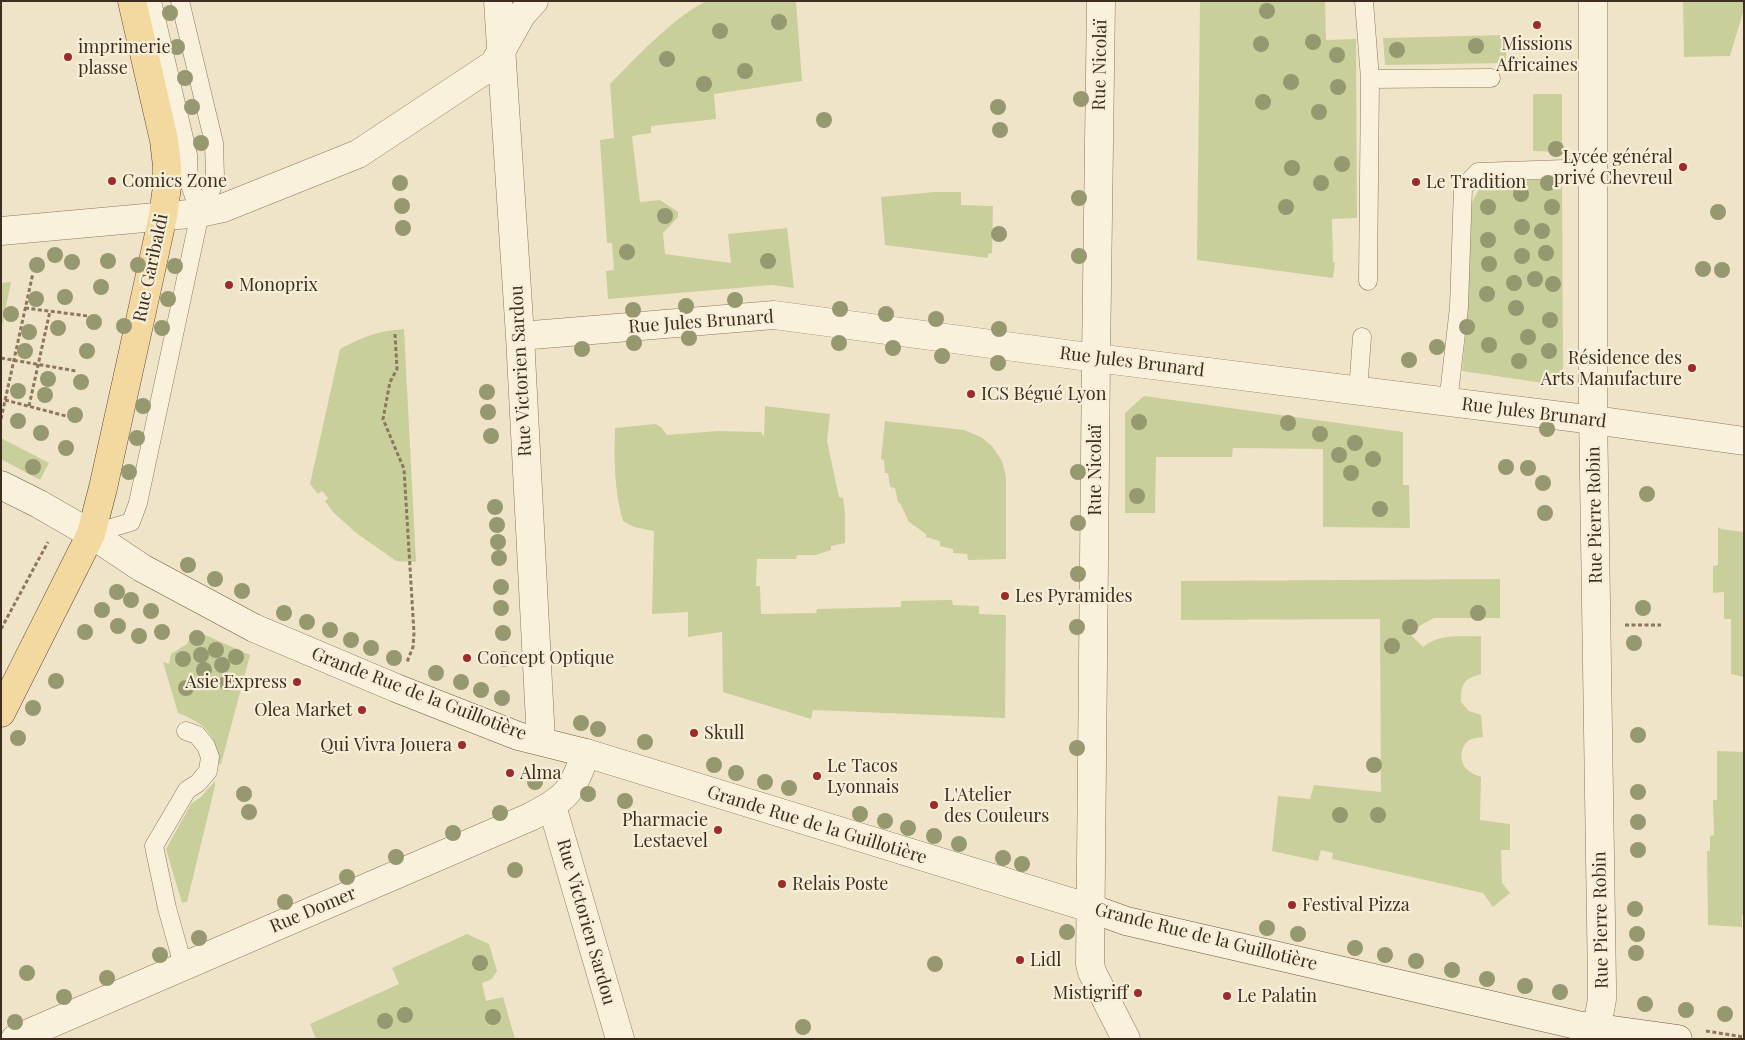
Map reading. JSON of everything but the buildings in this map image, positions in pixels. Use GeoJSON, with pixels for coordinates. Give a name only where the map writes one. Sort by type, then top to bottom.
{"type":"FeatureCollection","features":[{"type":"Feature","properties":{"kind":"main road","name":"Rue Garibaldi"},"geometry":{"type":"LineString","coordinates":[[1,712],[91,534],[103,488],[163,216],[168,186],[164,140],[132,1]]}},
{"type":"Feature","properties":{"kind":"street","name":"Rue Victorien Sardou"},"geometry":{"type":"LineString","coordinates":[[498,1],[520,336],[541,741]]}},
{"type":"Feature","properties":{"kind":"street"},"geometry":{"type":"LineString","coordinates":[[1,231],[200,213],[223,208],[358,154],[494,64],[522,14],[534,1]]}},
{"type":"Feature","properties":{"kind":"street","name":"Rue Nicolaï"},"geometry":{"type":"LineString","coordinates":[[1101,1],[1090,964],[1092,972],[1126,1039]]}},
{"type":"Feature","properties":{"kind":"street","name":"Rue Pierre Robin"},"geometry":{"type":"LineString","coordinates":[[1593,1],[1594,420],[1602,984],[1602,999],[1597,1028]]}},
{"type":"Feature","properties":{"kind":"street","name":"Rue Jules Brunard"},"geometry":{"type":"LineString","coordinates":[[520,336],[774,315],[1096,358],[1594,420],[1744,441]]}},
{"type":"Feature","properties":{"kind":"street","name":"Grande Rue de la Guillotière"},"geometry":{"type":"LineString","coordinates":[[1,485],[91,534],[142,568],[254,628],[396,688],[518,736],[586,753],[1090,908],[1126,921],[1536,1016],[1597,1028],[1678,1039]]}},
{"type":"Feature","properties":{"kind":"street","name":"Rue Domer"},"geometry":{"type":"LineString","coordinates":[[15,1039],[552,806],[574,785],[586,753]]}},
{"type":"Feature","properties":{"kind":"street","name":"Rue Victorien Sardou"},"geometry":{"type":"LineString","coordinates":[[552,806],[620,1039]]}},
{"type":"Feature","properties":{"kind":"lane"},"geometry":{"type":"LineString","coordinates":[[152,1],[188,155],[189,182],[200,213]]}},
{"type":"Feature","properties":{"kind":"lane","name":"Rue Garibaldi"},"geometry":{"type":"LineString","coordinates":[[91,534],[131,522],[136,509],[200,213],[208,200],[215,177],[214,143],[180,1]]}},
{"type":"Feature","properties":{"kind":"lane"},"geometry":{"type":"LineString","coordinates":[[1364,1],[1370,79],[1368,281]]}},
{"type":"Feature","properties":{"kind":"lane"},"geometry":{"type":"LineString","coordinates":[[1370,79],[1491,78]]}},
{"type":"Feature","properties":{"kind":"lane"},"geometry":{"type":"LineString","coordinates":[[1448,403],[1459,307],[1463,188],[1478,172],[1594,168]]}},
{"type":"Feature","properties":{"kind":"lane"},"geometry":{"type":"LineString","coordinates":[[1358,391],[1362,337]]}},
{"type":"Feature","properties":{"kind":"lane"},"geometry":{"type":"LineString","coordinates":[[183,965],[167,908],[154,846],[187,790],[208,771],[210,757],[206,746],[197,735],[186,731]]}},
{"type":"Feature","properties":{"kind":"path"},"geometry":{"type":"LineString","coordinates":[[1,419],[33,273]]}},
{"type":"Feature","properties":{"kind":"path"},"geometry":{"type":"LineString","coordinates":[[25,308],[88,316]]}},
{"type":"Feature","properties":{"kind":"path"},"geometry":{"type":"LineString","coordinates":[[29,406],[50,311]]}},
{"type":"Feature","properties":{"kind":"path"},"geometry":{"type":"LineString","coordinates":[[395,334],[397,369],[390,382],[382,419],[404,469],[414,633],[413,647],[396,688]]}},
{"type":"Feature","properties":{"kind":"path"},"geometry":{"type":"LineString","coordinates":[[1,358],[76,371]]}},
{"type":"Feature","properties":{"kind":"path"},"geometry":{"type":"LineString","coordinates":[[5,400],[66,416]]}},
{"type":"Feature","properties":{"kind":"path"},"geometry":{"type":"LineString","coordinates":[[1,629],[61,517]]}},
{"type":"Feature","properties":{"kind":"path"},"geometry":{"type":"LineString","coordinates":[[1622,625],[1661,625]]}},
{"type":"Feature","properties":{"kind":"green space"},"geometry":{"type":"Polygon","coordinates":[[[706,1],[796,1],[802,81],[714,94],[716,119],[651,126],[651,133],[632,136],[640,202],[660,200],[678,212],[678,217],[663,233],[665,254],[731,263],[728,234],[787,228],[794,288],[772,285],[608,299],[606,271],[614,270],[612,243],[607,243],[600,140],[614,138],[610,84],[667,28],[706,1]]]}},
{"type":"Feature","properties":{"kind":"green space"},"geometry":{"type":"Polygon","coordinates":[[[1200,1],[1325,1],[1326,40],[1356,39],[1357,218],[1332,219],[1333,262],[1335,263],[1333,278],[1197,260],[1200,1]]]}},
{"type":"Feature","properties":{"kind":"green space"},"geometry":{"type":"Polygon","coordinates":[[[1683,1],[1744,1],[1744,9],[1730,56],[1684,57],[1683,1]]]}},
{"type":"Feature","properties":{"kind":"green space"},"geometry":{"type":"Polygon","coordinates":[[[1506,35],[1506,63],[1385,65],[1383,38],[1506,35]]]}},
{"type":"Feature","properties":{"kind":"green space"},"geometry":{"type":"Polygon","coordinates":[[[1533,94],[1562,94],[1562,152],[1533,151],[1533,94]]]}},
{"type":"Feature","properties":{"kind":"green space"},"geometry":{"type":"Polygon","coordinates":[[[1562,179],[1563,372],[1550,384],[1462,371],[1468,307],[1471,204],[1481,186],[1499,181],[1562,179]]]}},
{"type":"Feature","properties":{"kind":"green space"},"geometry":{"type":"Polygon","coordinates":[[[935,192],[961,192],[961,205],[993,206],[992,253],[988,254],[988,258],[885,245],[881,197],[935,192]]]}},
{"type":"Feature","properties":{"kind":"green space"},"geometry":{"type":"Polygon","coordinates":[[[11,282],[1,331],[1,283],[11,282]]]}},
{"type":"Feature","properties":{"kind":"green space"},"geometry":{"type":"Polygon","coordinates":[[[404,329],[416,562],[396,561],[355,532],[333,512],[325,501],[328,498],[322,491],[318,494],[310,484],[340,349],[370,335],[404,329]]]}},
{"type":"Feature","properties":{"kind":"green space"},"geometry":{"type":"Polygon","coordinates":[[[1144,396],[1403,432],[1403,485],[1409,485],[1410,528],[1323,527],[1323,449],[1233,448],[1232,457],[1156,457],[1155,513],[1125,513],[1125,413],[1144,396]]]}},
{"type":"Feature","properties":{"kind":"green space"},"geometry":{"type":"Polygon","coordinates":[[[765,406],[830,414],[827,441],[839,497],[843,498],[845,543],[831,546],[831,550],[816,555],[797,555],[796,559],[757,559],[756,586],[760,586],[761,614],[816,613],[817,609],[901,607],[901,601],[952,600],[953,605],[979,606],[979,614],[1006,615],[1005,718],[813,710],[811,719],[723,692],[722,632],[688,637],[688,612],[652,614],[654,531],[634,527],[623,521],[616,487],[615,428],[655,424],[661,427],[667,435],[717,431],[761,432],[764,437],[765,406]]]}},
{"type":"Feature","properties":{"kind":"green space"},"geometry":{"type":"Polygon","coordinates":[[[885,421],[964,430],[981,437],[992,446],[1002,461],[1006,477],[1006,559],[968,560],[967,554],[953,553],[953,549],[940,546],[940,541],[926,537],[926,534],[909,522],[898,502],[895,488],[890,487],[888,473],[885,473],[884,460],[881,459],[885,421]]]}},
{"type":"Feature","properties":{"kind":"green space"},"geometry":{"type":"Polygon","coordinates":[[[1,438],[49,463],[40,480],[1,459],[1,438]]]}},
{"type":"Feature","properties":{"kind":"green space"},"geometry":{"type":"Polygon","coordinates":[[[1718,527],[1744,532],[1744,677],[1731,674],[1731,619],[1724,619],[1724,592],[1713,593],[1713,566],[1718,565],[1718,527]]]}},
{"type":"Feature","properties":{"kind":"green space"},"geometry":{"type":"Polygon","coordinates":[[[1500,579],[1500,618],[1434,618],[1410,634],[1423,647],[1443,638],[1481,636],[1481,674],[1470,678],[1464,683],[1461,702],[1469,711],[1481,715],[1483,737],[1472,739],[1464,745],[1462,761],[1466,768],[1481,777],[1480,820],[1510,824],[1510,850],[1501,850],[1502,883],[1510,893],[1493,907],[1483,893],[1332,859],[1333,853],[1321,850],[1318,861],[1272,851],[1278,796],[1310,799],[1314,785],[1381,792],[1380,619],[1181,620],[1181,581],[1500,579]]]}},
{"type":"Feature","properties":{"kind":"green space"},"geometry":{"type":"Polygon","coordinates":[[[194,630],[250,655],[221,764],[219,764],[215,745],[208,731],[196,721],[178,713],[163,662],[169,664],[171,654],[187,644],[194,630]]]}},
{"type":"Feature","properties":{"kind":"green space"},"geometry":{"type":"Polygon","coordinates":[[[1717,751],[1744,752],[1744,915],[1742,915],[1742,927],[1708,925],[1707,851],[1710,851],[1710,836],[1714,835],[1713,800],[1717,800],[1717,751]]]}},
{"type":"Feature","properties":{"kind":"green space"},"geometry":{"type":"Polygon","coordinates":[[[215,781],[187,902],[182,903],[166,849],[191,804],[201,797],[215,781]]]}},
{"type":"Feature","properties":{"kind":"green space"},"geometry":{"type":"Polygon","coordinates":[[[467,934],[489,944],[497,971],[492,979],[482,983],[486,1001],[503,997],[515,1039],[316,1039],[310,1024],[399,984],[392,968],[467,934]]]}},
{"type":"Feature","properties":{"kind":"place","name":"Missions Africaines"},"geometry":{"type":"Point","coordinates":[1537,25]}},
{"type":"Feature","properties":{"kind":"place","name":"imprimerie plasse"},"geometry":{"type":"Point","coordinates":[68,57]}},
{"type":"Feature","properties":{"kind":"place","name":"Lycée général privé Chevreul"},"geometry":{"type":"Point","coordinates":[1683,167]}},
{"type":"Feature","properties":{"kind":"place","name":"Comics Zone"},"geometry":{"type":"Point","coordinates":[112,181]}},
{"type":"Feature","properties":{"kind":"place","name":"Le Tradition"},"geometry":{"type":"Point","coordinates":[1416,182]}},
{"type":"Feature","properties":{"kind":"place","name":"Monoprix"},"geometry":{"type":"Point","coordinates":[229,285]}},
{"type":"Feature","properties":{"kind":"place","name":"Résidence des Arts Manufacture"},"geometry":{"type":"Point","coordinates":[1692,368]}},
{"type":"Feature","properties":{"kind":"place","name":"ICS Bégué Lyon"},"geometry":{"type":"Point","coordinates":[971,394]}},
{"type":"Feature","properties":{"kind":"place","name":"Les Pyramides"},"geometry":{"type":"Point","coordinates":[1005,596]}},
{"type":"Feature","properties":{"kind":"place","name":"Concept Optique"},"geometry":{"type":"Point","coordinates":[467,658]}},
{"type":"Feature","properties":{"kind":"place","name":"Asie Express"},"geometry":{"type":"Point","coordinates":[297,682]}},
{"type":"Feature","properties":{"kind":"place","name":"Olea Market"},"geometry":{"type":"Point","coordinates":[362,710]}},
{"type":"Feature","properties":{"kind":"place","name":"Skull"},"geometry":{"type":"Point","coordinates":[694,733]}},
{"type":"Feature","properties":{"kind":"place","name":"Qui Vivra Jouera"},"geometry":{"type":"Point","coordinates":[462,745]}},
{"type":"Feature","properties":{"kind":"place","name":"Alma"},"geometry":{"type":"Point","coordinates":[510,773]}},
{"type":"Feature","properties":{"kind":"place","name":"Le Tacos Lyonnais"},"geometry":{"type":"Point","coordinates":[817,776]}},
{"type":"Feature","properties":{"kind":"place","name":"L'Atelier des Couleurs"},"geometry":{"type":"Point","coordinates":[934,805]}},
{"type":"Feature","properties":{"kind":"place","name":"Pharmacie Lestaevel"},"geometry":{"type":"Point","coordinates":[718,830]}},
{"type":"Feature","properties":{"kind":"place","name":"Relais Poste"},"geometry":{"type":"Point","coordinates":[782,884]}},
{"type":"Feature","properties":{"kind":"place","name":"Festival Pizza"},"geometry":{"type":"Point","coordinates":[1292,905]}},
{"type":"Feature","properties":{"kind":"place","name":"Lidl"},"geometry":{"type":"Point","coordinates":[1020,960]}},
{"type":"Feature","properties":{"kind":"place","name":"Mistigriff"},"geometry":{"type":"Point","coordinates":[1138,993]}},
{"type":"Feature","properties":{"kind":"place","name":"Le Palatin"},"geometry":{"type":"Point","coordinates":[1227,996]}}]}
